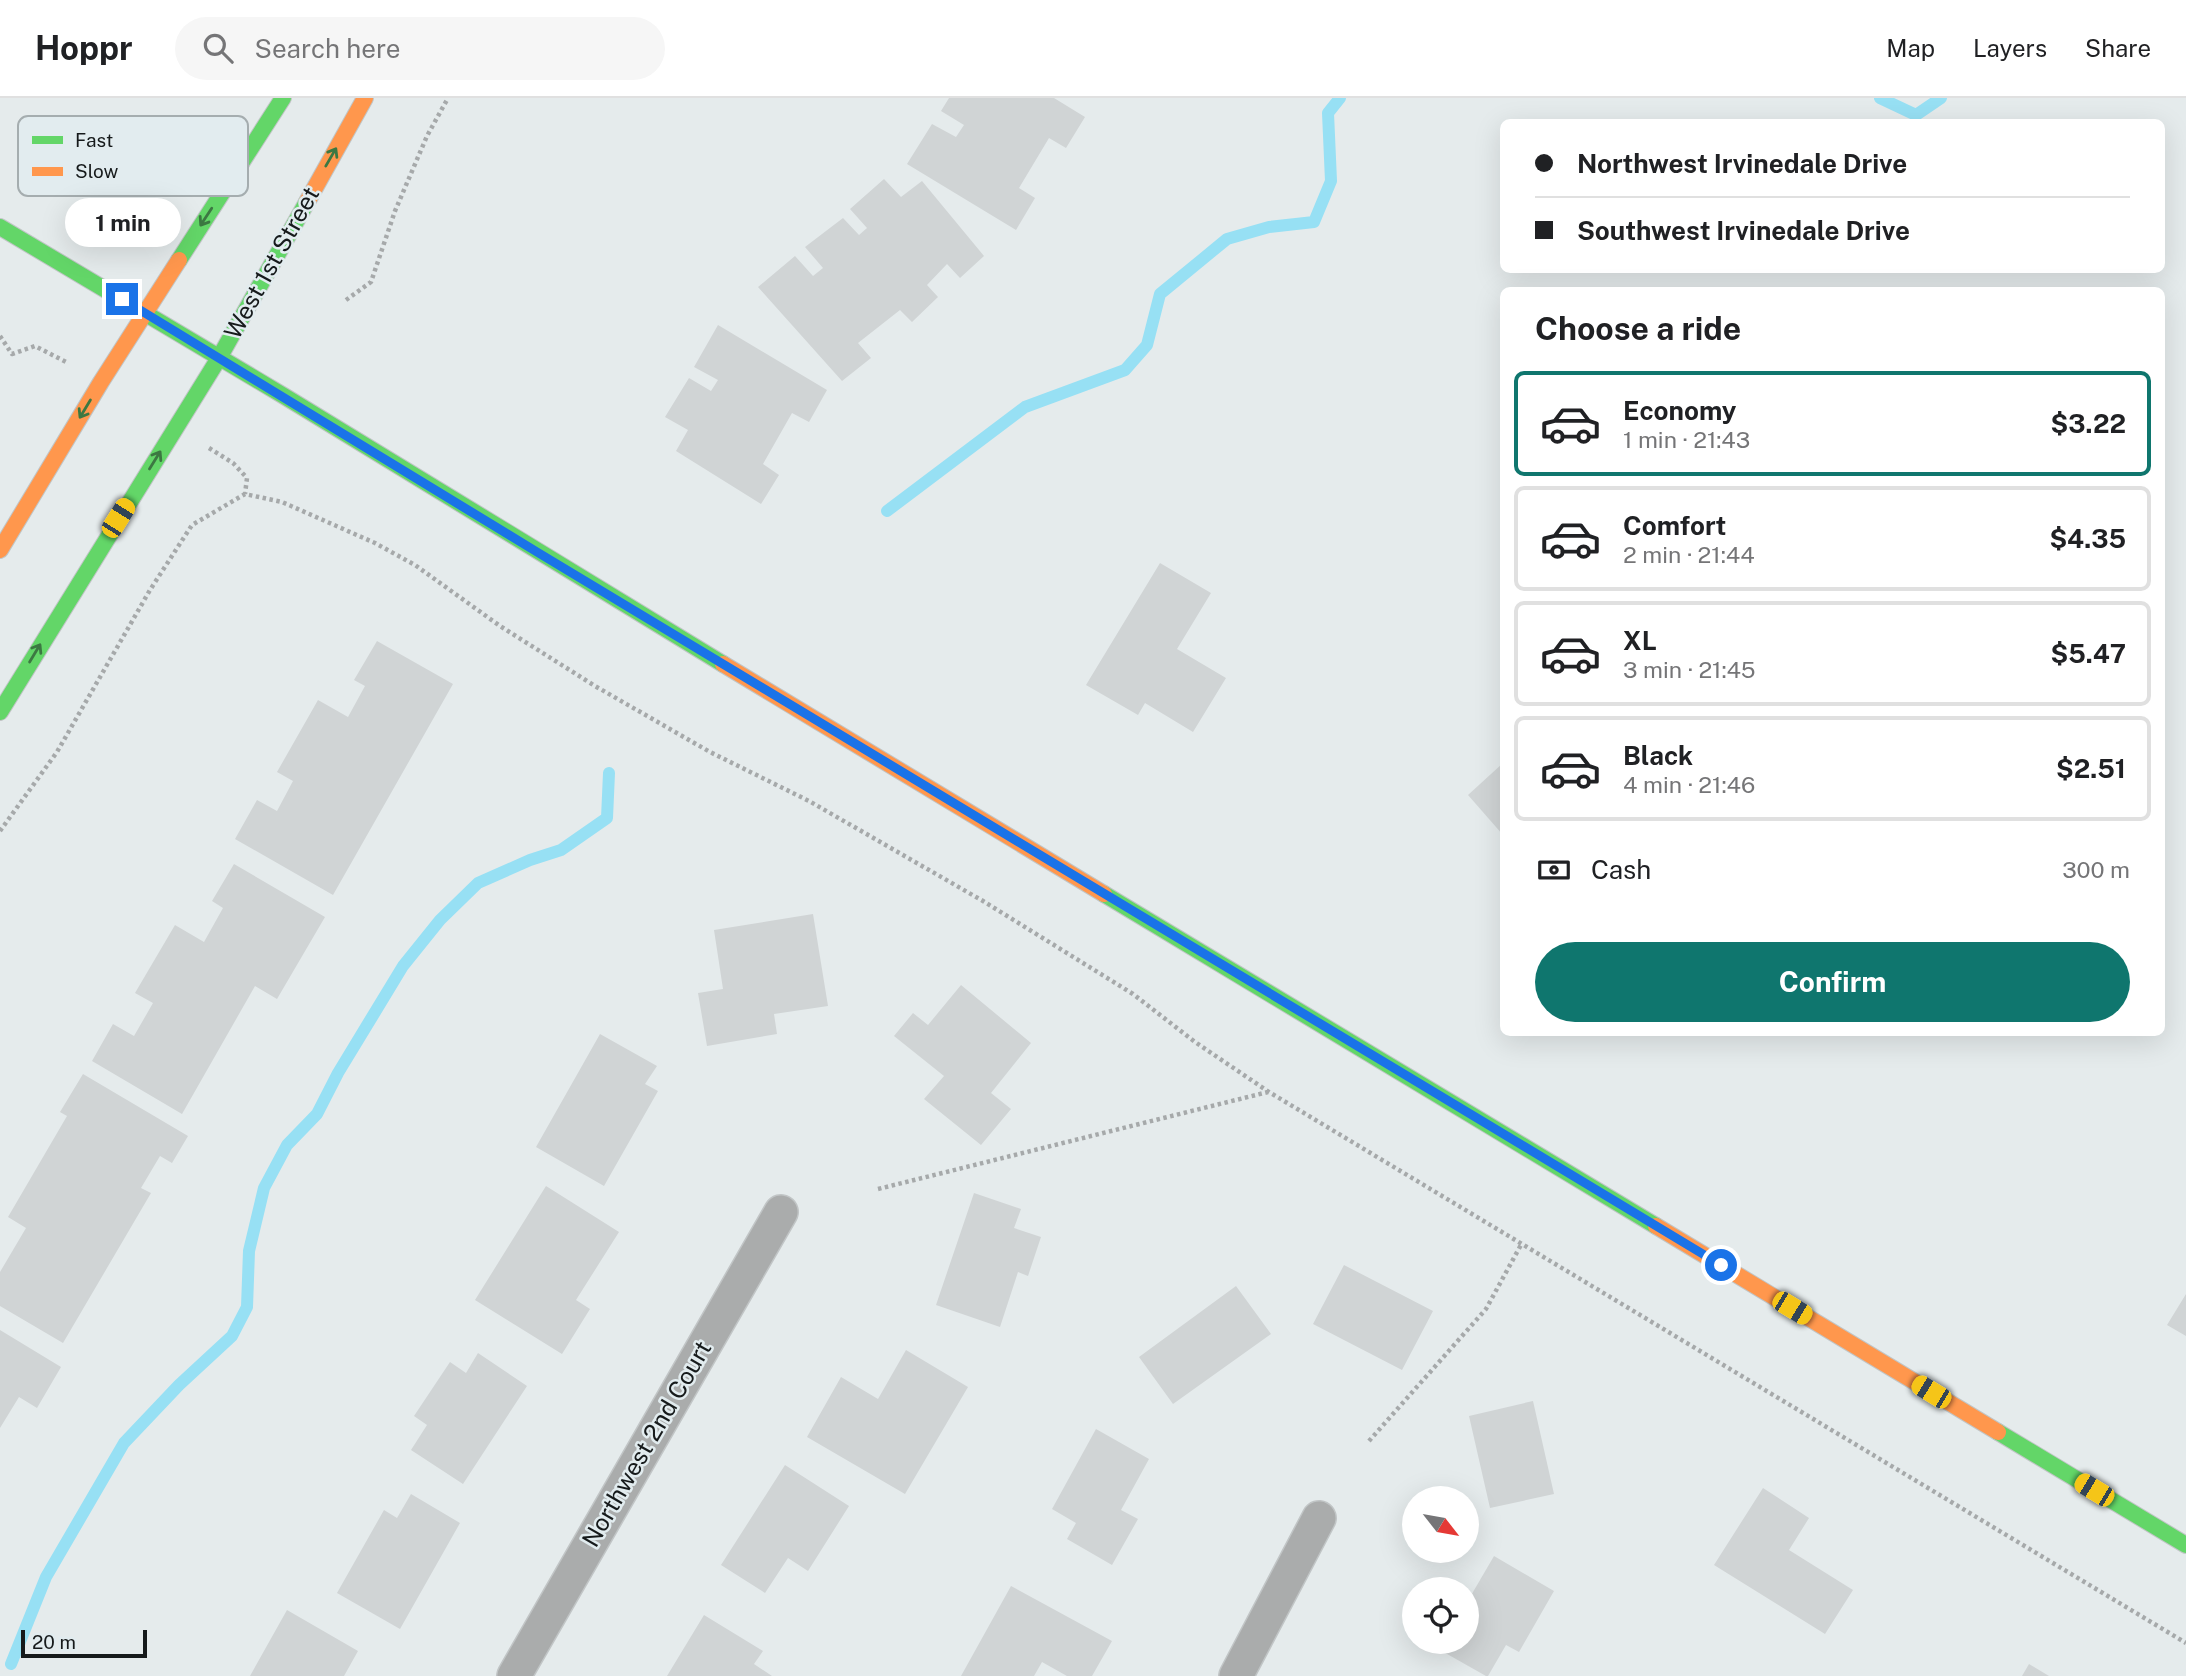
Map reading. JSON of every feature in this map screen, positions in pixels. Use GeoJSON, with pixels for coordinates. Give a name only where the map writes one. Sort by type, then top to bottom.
{"type":"FeatureCollection","features":[{"type":"Feature","properties":{"kind":"main road"},"geometry":{"type":"LineString","coordinates":[[248,153],[284,98]]}},
{"type":"Feature","properties":{"kind":"main road","name":"West 1st Street"},"geometry":{"type":"LineString","coordinates":[[0,712],[219,358],[365,98]]}},
{"type":"Feature","properties":{"kind":"main road"},"geometry":{"type":"LineString","coordinates":[[0,551],[145,312],[220,196]]}},
{"type":"Feature","properties":{"kind":"main road"},"geometry":{"type":"LineString","coordinates":[[0,227],[2186,1545]]}},
{"type":"Feature","properties":{"kind":"street","name":"Northwest 2nd Court"},"geometry":{"type":"LineString","coordinates":[[514,1676],[781,1212]]}},
{"type":"Feature","properties":{"kind":"street"},"geometry":{"type":"LineString","coordinates":[[1236,1676],[1319,1518]]}},
{"type":"Feature","properties":{"kind":"path"},"geometry":{"type":"LineString","coordinates":[[346,300],[371,282],[395,211],[427,136],[448,98]]}},
{"type":"Feature","properties":{"kind":"path"},"geometry":{"type":"LineString","coordinates":[[0,336],[12,354],[35,346]]}},
{"type":"Feature","properties":{"kind":"path"},"geometry":{"type":"LineString","coordinates":[[245,495],[247,478]]}},
{"type":"Feature","properties":{"kind":"path"},"geometry":{"type":"LineString","coordinates":[[0,831],[57,752],[150,590],[192,525],[245,495],[282,502],[376,543],[415,565],[500,625],[595,686],[710,752],[809,800],[982,901],[1133,994],[1195,1042],[1269,1092],[2186,1643]]}},
{"type":"Feature","properties":{"kind":"path"},"geometry":{"type":"LineString","coordinates":[[878,1189],[1269,1092]]}},
{"type":"Feature","properties":{"kind":"path"},"geometry":{"type":"LineString","coordinates":[[1369,1441],[1486,1309],[1522,1243]]}},
{"type":"Feature","properties":{"kind":"building"},"geometry":{"type":"Polygon","coordinates":[[[949,98],[1054,98],[1085,117],[1066,148],[1049,138],[1019,188],[1035,198],[1016,230],[907,164],[932,124],[956,137],[964,125],[941,111],[949,98]]]}},
{"type":"Feature","properties":{"kind":"building"},"geometry":{"type":"Polygon","coordinates":[[[884,179],[901,197],[922,181],[984,256],[960,278],[947,264],[927,285],[938,297],[912,322],[900,310],[858,343],[871,358],[842,381],[758,287],[795,256],[813,276],[823,268],[805,247],[843,218],[859,235],[867,228],[850,209],[884,179]]]}},
{"type":"Feature","properties":{"kind":"building"},"geometry":{"type":"Polygon","coordinates":[[[718,325],[827,390],[809,422],[792,413],[763,464],[779,475],[761,504],[676,451],[688,430],[665,417],[689,378],[711,391],[718,380],[694,367],[718,325]]]}},
{"type":"Feature","properties":{"kind":"building"},"geometry":{"type":"Polygon","coordinates":[[[1160,563],[1211,593],[1177,649],[1226,678],[1193,732],[1145,703],[1138,715],[1086,685],[1160,563]]]}},
{"type":"Feature","properties":{"kind":"building"},"geometry":{"type":"Polygon","coordinates":[[[377,641],[453,684],[333,895],[235,839],[257,800],[277,811],[293,781],[277,772],[318,700],[348,717],[365,686],[354,680],[377,641]]]}},
{"type":"Feature","properties":{"kind":"building"},"geometry":{"type":"Polygon","coordinates":[[[1500,766],[1500,832],[1468,795],[1500,766]]]}},
{"type":"Feature","properties":{"kind":"building"},"geometry":{"type":"Polygon","coordinates":[[[234,864],[325,917],[277,999],[255,986],[182,1114],[92,1061],[113,1024],[134,1036],[153,1003],[135,993],[175,925],[204,942],[223,908],[212,901],[234,864]]]}},
{"type":"Feature","properties":{"kind":"building"},"geometry":{"type":"Polygon","coordinates":[[[813,914],[828,1006],[774,1014],[777,1034],[707,1046],[698,993],[723,989],[714,930],[813,914]]]}},
{"type":"Feature","properties":{"kind":"building"},"geometry":{"type":"Polygon","coordinates":[[[961,985],[1031,1043],[991,1093],[1011,1109],[981,1145],[924,1099],[944,1076],[894,1036],[913,1013],[928,1025],[961,985]]]}},
{"type":"Feature","properties":{"kind":"building"},"geometry":{"type":"Polygon","coordinates":[[[600,1034],[657,1066],[645,1084],[658,1091],[604,1186],[536,1147],[600,1034]]]}},
{"type":"Feature","properties":{"kind":"building"},"geometry":{"type":"Polygon","coordinates":[[[83,1074],[188,1136],[172,1163],[160,1156],[141,1188],[151,1193],[63,1343],[0,1306],[0,1272],[26,1228],[8,1217],[67,1116],[60,1112],[83,1074]]]}},
{"type":"Feature","properties":{"kind":"building"},"geometry":{"type":"Polygon","coordinates":[[[546,1186],[619,1232],[576,1300],[590,1309],[562,1354],[475,1300],[546,1186]]]}},
{"type":"Feature","properties":{"kind":"building"},"geometry":{"type":"Polygon","coordinates":[[[974,1193],[1021,1209],[1014,1228],[1041,1237],[1028,1276],[1018,1272],[1000,1327],[936,1305],[974,1193]]]}},
{"type":"Feature","properties":{"kind":"building"},"geometry":{"type":"Polygon","coordinates":[[[1344,1265],[1433,1311],[1402,1370],[1313,1324],[1344,1265]]]}},
{"type":"Feature","properties":{"kind":"building"},"geometry":{"type":"Polygon","coordinates":[[[1236,1286],[1271,1334],[1173,1404],[1139,1357],[1236,1286]]]}},
{"type":"Feature","properties":{"kind":"building"},"geometry":{"type":"Polygon","coordinates":[[[2186,1294],[2186,1336],[2167,1325],[2186,1294]]]}},
{"type":"Feature","properties":{"kind":"building"},"geometry":{"type":"Polygon","coordinates":[[[0,1330],[61,1367],[37,1408],[19,1397],[0,1428],[0,1330]]]}},
{"type":"Feature","properties":{"kind":"building"},"geometry":{"type":"Polygon","coordinates":[[[906,1350],[968,1387],[905,1494],[807,1437],[841,1377],[878,1399],[906,1350]]]}},
{"type":"Feature","properties":{"kind":"building"},"geometry":{"type":"Polygon","coordinates":[[[478,1353],[527,1386],[463,1484],[411,1450],[427,1425],[414,1416],[450,1362],[466,1373],[478,1353]]]}},
{"type":"Feature","properties":{"kind":"building"},"geometry":{"type":"Polygon","coordinates":[[[1533,1401],[1554,1494],[1490,1508],[1469,1416],[1533,1401]]]}},
{"type":"Feature","properties":{"kind":"building"},"geometry":{"type":"Polygon","coordinates":[[[1096,1429],[1149,1459],[1121,1510],[1138,1519],[1112,1565],[1067,1539],[1076,1523],[1052,1509],[1096,1429]]]}},
{"type":"Feature","properties":{"kind":"building"},"geometry":{"type":"Polygon","coordinates":[[[785,1465],[849,1506],[808,1571],[788,1558],[765,1593],[721,1565],[785,1465]]]}},
{"type":"Feature","properties":{"kind":"building"},"geometry":{"type":"Polygon","coordinates":[[[1763,1488],[1809,1518],[1789,1550],[1853,1590],[1825,1634],[1714,1565],[1763,1488]]]}},
{"type":"Feature","properties":{"kind":"building"},"geometry":{"type":"Polygon","coordinates":[[[411,1494],[460,1523],[400,1629],[337,1593],[384,1510],[397,1518],[411,1494]]]}},
{"type":"Feature","properties":{"kind":"building"},"geometry":{"type":"Polygon","coordinates":[[[1494,1556],[1554,1591],[1519,1652],[1506,1645],[1488,1676],[1447,1654],[1479,1654],[1479,1582],[1494,1556]]]}},
{"type":"Feature","properties":{"kind":"building"},"geometry":{"type":"Polygon","coordinates":[[[1011,1586],[1112,1641],[1092,1676],[1067,1676],[1042,1662],[1034,1676],[961,1676],[1011,1586]]]}},
{"type":"Feature","properties":{"kind":"building"},"geometry":{"type":"Polygon","coordinates":[[[287,1610],[358,1651],[344,1676],[250,1676],[287,1610]]]}},
{"type":"Feature","properties":{"kind":"building"},"geometry":{"type":"Polygon","coordinates":[[[704,1615],[763,1651],[754,1664],[772,1676],[667,1676],[704,1615]]]}},
{"type":"Feature","properties":{"kind":"building"},"geometry":{"type":"Polygon","coordinates":[[[2029,1664],[2049,1676],[2022,1676],[2029,1664]]]}},
{"type":"Feature","properties":{"kind":"waterway"},"geometry":{"type":"LineString","coordinates":[[887,511],[1025,407],[1125,370],[1147,345],[1160,294],[1227,239],[1269,227],[1314,222],[1331,181],[1328,113],[1340,98]]}},
{"type":"Feature","properties":{"kind":"waterway"},"geometry":{"type":"LineString","coordinates":[[1880,98],[1916,115],[1941,98]]}},
{"type":"Feature","properties":{"kind":"waterway"},"geometry":{"type":"LineString","coordinates":[[11,1664],[46,1577],[124,1443],[179,1385],[232,1336],[247,1307],[249,1251],[264,1188],[287,1145],[317,1114],[338,1073],[403,966],[440,920],[478,883],[530,860],[561,850],[607,818],[609,773]]}},
{"type":"Feature","properties":{"kind":"traffic: fast"},"geometry":{"type":"LineString","coordinates":[[248,153],[283,98]]}},
{"type":"Feature","properties":{"kind":"traffic: fast"},"geometry":{"type":"LineString","coordinates":[[179,260],[220,196]]}},
{"type":"Feature","properties":{"kind":"traffic: fast"},"geometry":{"type":"LineString","coordinates":[[0,712],[219,358],[307,202]]}},
{"type":"Feature","properties":{"kind":"traffic: fast"},"geometry":{"type":"LineString","coordinates":[[0,227],[284,396],[723,664]]}},
{"type":"Feature","properties":{"kind":"traffic: fast"},"geometry":{"type":"LineString","coordinates":[[1104,894],[1656,1226]]}},
{"type":"Feature","properties":{"kind":"traffic: fast"},"geometry":{"type":"LineString","coordinates":[[1998,1432],[2186,1545]]}},
{"type":"Feature","properties":{"kind":"traffic: slow"},"geometry":{"type":"LineString","coordinates":[[307,202],[365,98]]}},
{"type":"Feature","properties":{"kind":"traffic: slow"},"geometry":{"type":"LineString","coordinates":[[0,550],[101,382],[179,260]]}},
{"type":"Feature","properties":{"kind":"traffic: slow"},"geometry":{"type":"LineString","coordinates":[[723,664],[1104,894]]}},
{"type":"Feature","properties":{"kind":"traffic: slow"},"geometry":{"type":"LineString","coordinates":[[1656,1226],[1998,1432]]}},
{"type":"Feature","properties":{"kind":"route"},"geometry":{"type":"LineString","coordinates":[[122,299],[1721,1265]]}}]}
